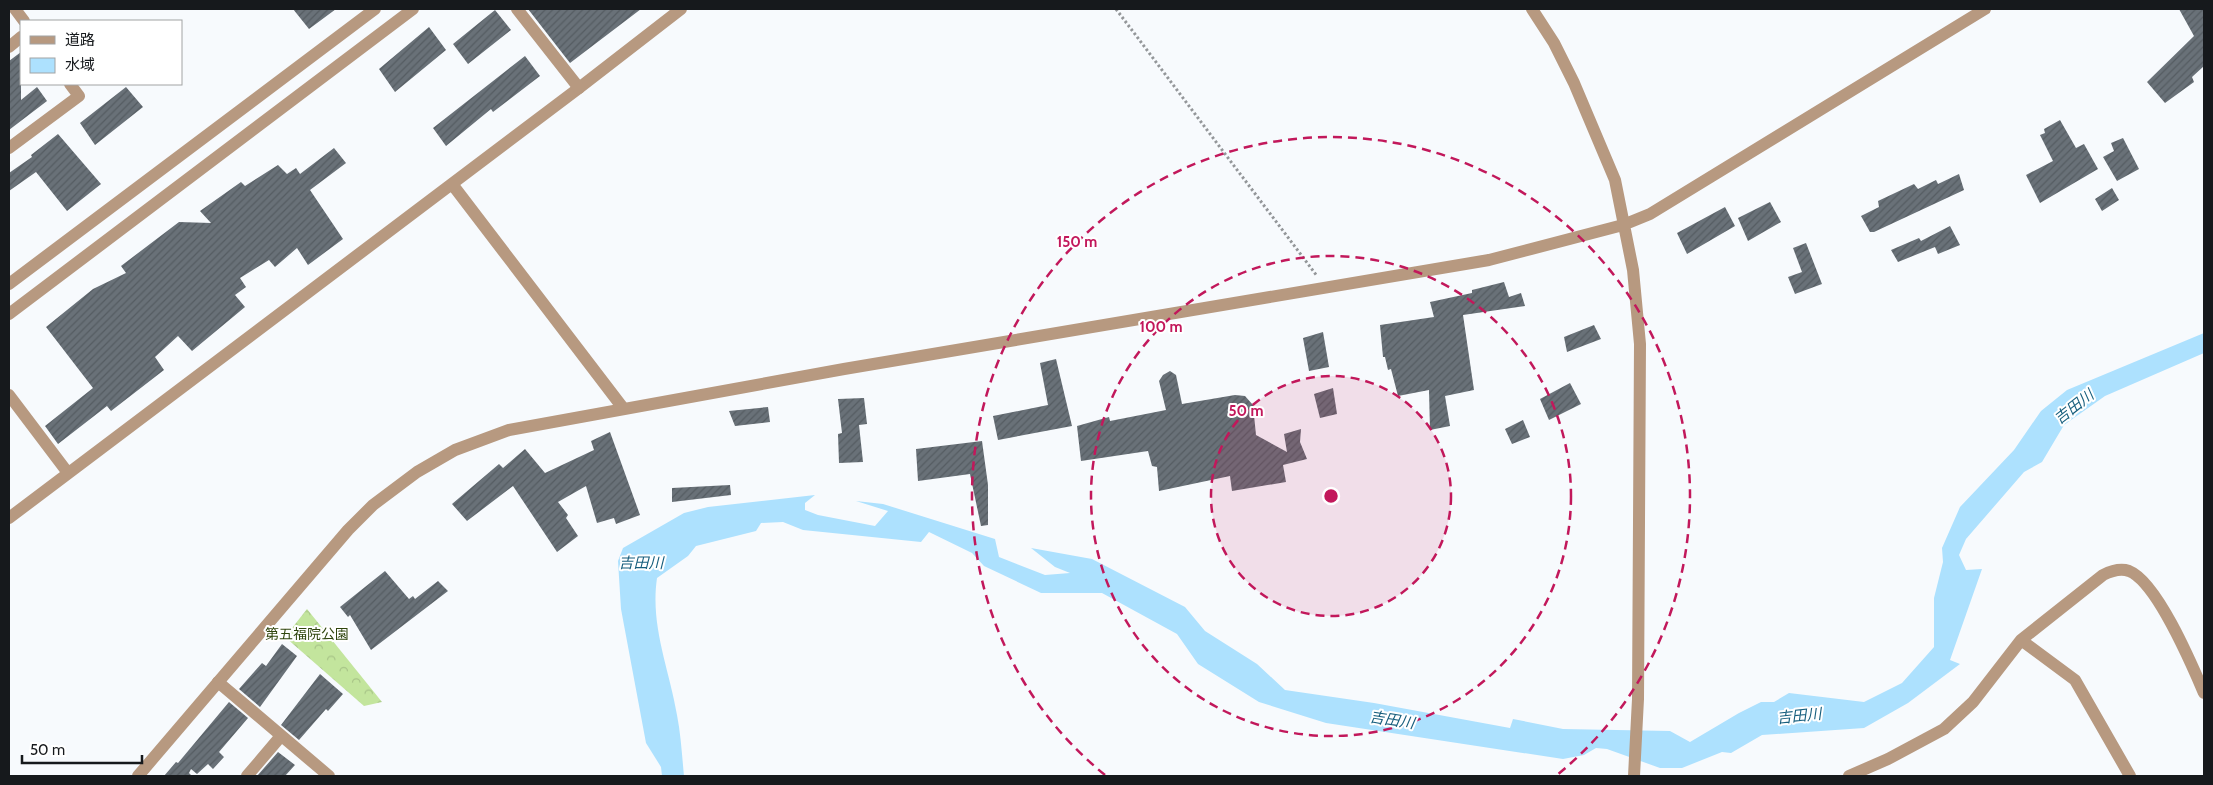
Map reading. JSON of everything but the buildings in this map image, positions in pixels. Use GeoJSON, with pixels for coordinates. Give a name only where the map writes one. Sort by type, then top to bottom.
{"type":"FeatureCollection","features":[{"type":"Feature","properties":{"kind":"street"},"geometry":{"type":"LineString","coordinates":[[15,9],[23,20]]}},
{"type":"Feature","properties":{"kind":"street"},"geometry":{"type":"LineString","coordinates":[[9,284],[375,9]]}},
{"type":"Feature","properties":{"kind":"street"},"geometry":{"type":"LineString","coordinates":[[9,314],[414,9]]}},
{"type":"Feature","properties":{"kind":"street"},"geometry":{"type":"LineString","coordinates":[[517,9],[579,88]]}},
{"type":"Feature","properties":{"kind":"street"},"geometry":{"type":"LineString","coordinates":[[9,518],[681,9]]}},
{"type":"Feature","properties":{"kind":"street"},"geometry":{"type":"LineString","coordinates":[[1532,9],[1554,43],[1574,83],[1615,180],[1633,270],[1640,344],[1638,699],[1634,776]]}},
{"type":"Feature","properties":{"kind":"street"},"geometry":{"type":"LineString","coordinates":[[138,776],[348,530],[373,505],[417,472],[456,450],[509,430],[623,408],[1489,260],[1623,225],[1650,214],[1985,9]]}},
{"type":"Feature","properties":{"kind":"street"},"geometry":{"type":"LineString","coordinates":[[9,47],[20,38]]}},
{"type":"Feature","properties":{"kind":"street"},"geometry":{"type":"LineString","coordinates":[[9,148],[79,96],[71,85]]}},
{"type":"Feature","properties":{"kind":"street"},"geometry":{"type":"LineString","coordinates":[[452,184],[623,408]]}},
{"type":"Feature","properties":{"kind":"street"},"geometry":{"type":"LineString","coordinates":[[9,395],[68,473]]}},
{"type":"Feature","properties":{"kind":"street"},"geometry":{"type":"LineString","coordinates":[[1849,776],[1888,759],[1944,729],[1973,702],[2021,640],[2103,575],[2114,570],[2130,572],[2152,592],[2180,640],[2204,693]]}},
{"type":"Feature","properties":{"kind":"street"},"geometry":{"type":"LineString","coordinates":[[2021,640],[2075,680],[2130,776]]}},
{"type":"Feature","properties":{"kind":"street"},"geometry":{"type":"LineString","coordinates":[[218,682],[329,776]]}},
{"type":"Feature","properties":{"kind":"street"},"geometry":{"type":"LineString","coordinates":[[246,776],[281,736]]}},
{"type":"Feature","properties":{"kind":"path"},"geometry":{"type":"LineString","coordinates":[[1116,9],[1327,289]]}},
{"type":"Feature","properties":{"kind":"green space","name":"第五福院公園"},"geometry":{"type":"Polygon","coordinates":[[[307,609],[382,702],[364,706],[285,637],[307,609]]]}},
{"type":"Feature","properties":{"kind":"water","name":"吉田川"},"geometry":{"type":"Polygon","coordinates":[[[2204,333],[2204,353],[2105,396],[2064,425],[2042,462],[2024,472],[1966,539],[1959,555],[1966,570],[1982,569],[1950,660],[1960,664],[1908,703],[1864,728],[1762,735],[1731,753],[1722,752],[1682,768],[1660,768],[1607,749],[1596,748],[1584,755],[1563,759],[1326,723],[1259,702],[1198,664],[1177,634],[1102,593],[1041,593],[984,566],[972,553],[929,532],[921,542],[803,530],[783,522],[761,523],[756,531],[696,546],[688,556],[657,578],[656,613],[658,630],[674,698],[684,776],[662,776],[661,767],[646,743],[621,609],[618,561],[623,548],[684,513],[708,507],[815,495],[805,503],[805,510],[818,515],[875,526],[888,511],[856,501],[883,504],[995,539],[999,557],[1045,575],[1070,573],[1055,567],[1031,548],[1092,559],[1185,607],[1205,631],[1257,664],[1285,690],[1374,703],[1510,728],[1513,719],[1563,729],[1670,731],[1690,742],[1761,702],[1774,702],[1789,693],[1864,702],[1902,683],[1934,647],[1934,598],[1943,562],[1942,548],[1960,507],[2014,450],[2041,411],[2067,390],[2204,333]]]}}]}
